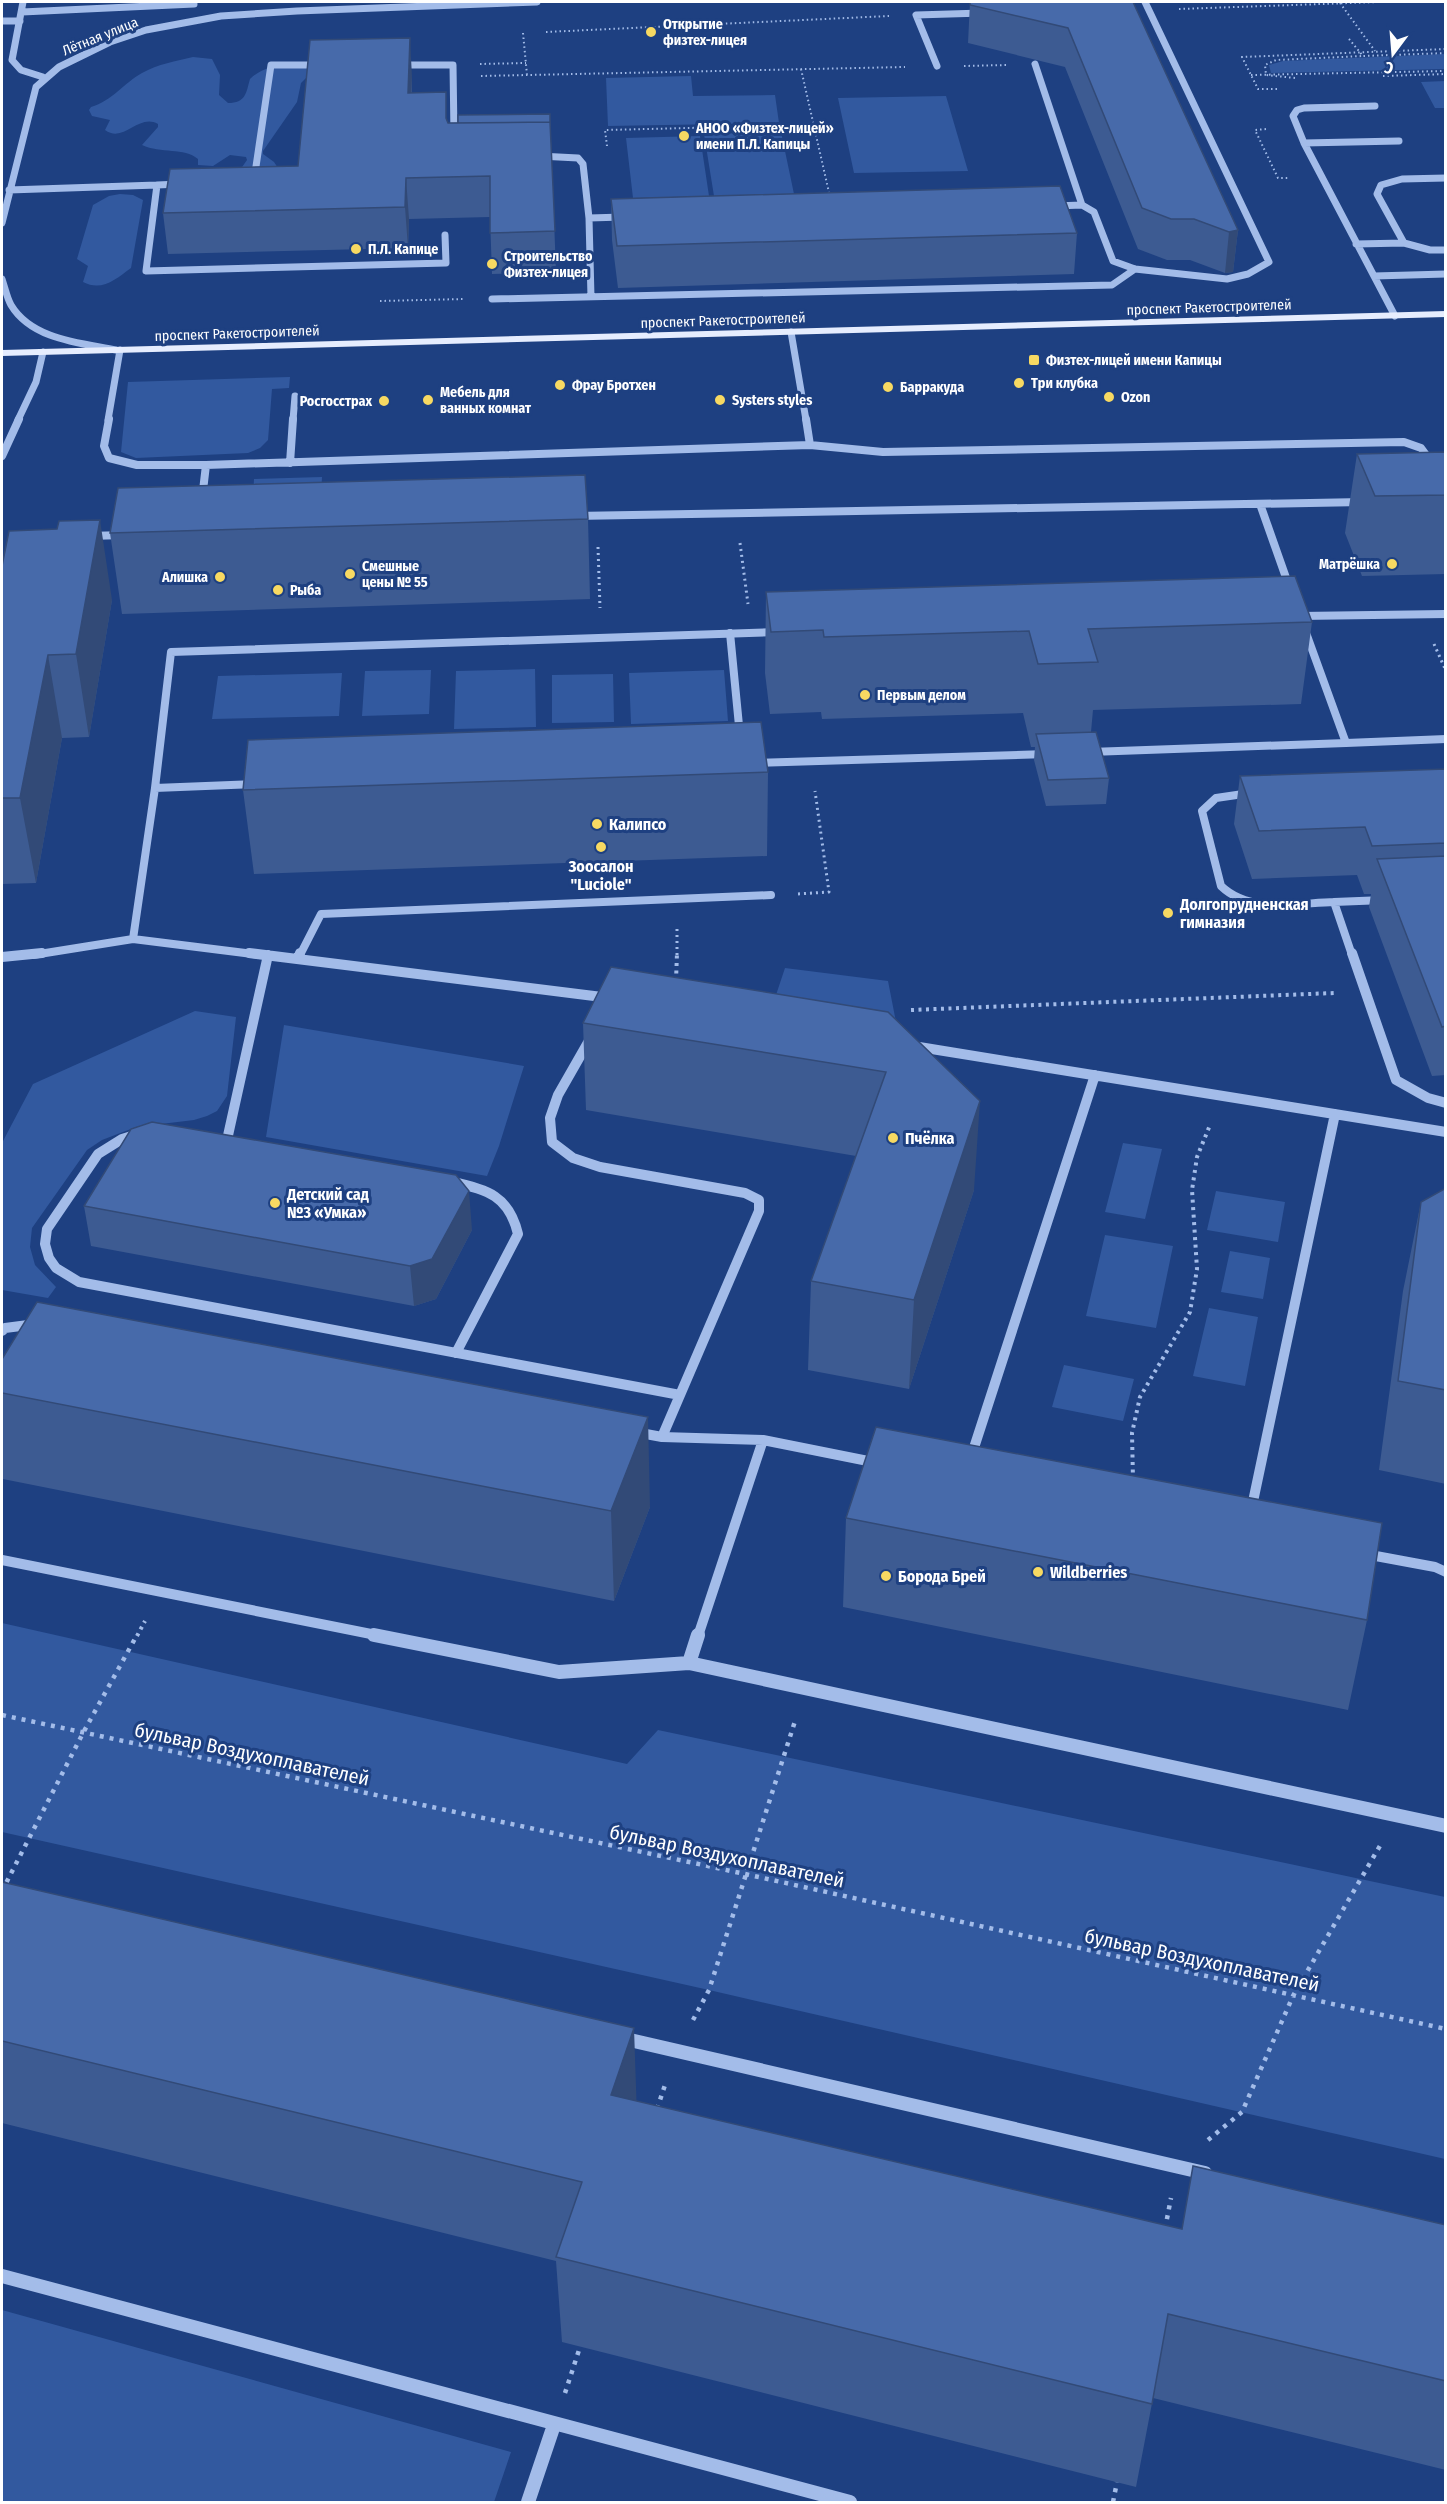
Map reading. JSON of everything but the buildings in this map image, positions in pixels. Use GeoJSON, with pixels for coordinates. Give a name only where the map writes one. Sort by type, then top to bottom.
{"type":"FeatureCollection","features":[{"type":"Feature","properties":{"kind":"main road","name":"проспект Ракетостроителей"},"geometry":{"type":"LineString","coordinates":[[2,353],[1446,314]]}},
{"type":"Feature","properties":{"kind":"street"},"geometry":{"type":"LineString","coordinates":[[2,223],[4,205],[36,87],[43,77],[23,72],[14,67],[12,60],[23,2]]}},
{"type":"Feature","properties":{"kind":"street","name":"Лётная улица"},"geometry":{"type":"LineString","coordinates":[[43,77],[86,52],[121,38],[185,22],[278,12],[537,2]]}},
{"type":"Feature","properties":{"kind":"street"},"geometry":{"type":"LineString","coordinates":[[1046,206],[1082,205],[1094,212],[1113,261],[1135,269],[1227,279],[1248,274],[1269,262],[1145,2]]}},
{"type":"Feature","properties":{"kind":"street"},"geometry":{"type":"LineString","coordinates":[[22,12],[195,4]]}},
{"type":"Feature","properties":{"kind":"street"},"geometry":{"type":"LineString","coordinates":[[1137,9],[1149,9]]}},
{"type":"Feature","properties":{"kind":"street"},"geometry":{"type":"LineString","coordinates":[[937,66],[916,15],[986,13]]}},
{"type":"Feature","properties":{"kind":"street"},"geometry":{"type":"LineString","coordinates":[[2,21],[20,21]]}},
{"type":"Feature","properties":{"kind":"street"},"geometry":{"type":"LineString","coordinates":[[1035,64],[1082,205]]}},
{"type":"Feature","properties":{"kind":"street"},"geometry":{"type":"LineString","coordinates":[[243,183],[253,183],[271,66],[327,65]]}},
{"type":"Feature","properties":{"kind":"street"},"geometry":{"type":"LineString","coordinates":[[384,65],[453,65],[454,147]]}},
{"type":"Feature","properties":{"kind":"street"},"geometry":{"type":"LineString","coordinates":[[1375,106],[1312,107],[1297,110],[1293,116],[1304,143],[1395,316]]}},
{"type":"Feature","properties":{"kind":"street"},"geometry":{"type":"LineString","coordinates":[[1304,143],[1399,141]]}},
{"type":"Feature","properties":{"kind":"street"},"geometry":{"type":"LineString","coordinates":[[530,156],[578,158],[584,164],[589,218],[591,297]]}},
{"type":"Feature","properties":{"kind":"street"},"geometry":{"type":"LineString","coordinates":[[1404,243],[1377,194],[1377,189],[1394,180],[1446,177]]}},
{"type":"Feature","properties":{"kind":"street"},"geometry":{"type":"LineString","coordinates":[[9,190],[189,184]]}},
{"type":"Feature","properties":{"kind":"street"},"geometry":{"type":"LineString","coordinates":[[157,185],[146,271],[446,262],[445,235]]}},
{"type":"Feature","properties":{"kind":"street"},"geometry":{"type":"LineString","coordinates":[[589,218],[635,217]]}},
{"type":"Feature","properties":{"kind":"street"},"geometry":{"type":"LineString","coordinates":[[1356,244],[1404,243],[1430,250],[1446,250]]}},
{"type":"Feature","properties":{"kind":"street"},"geometry":{"type":"LineString","coordinates":[[492,299],[1112,285],[1135,269]]}},
{"type":"Feature","properties":{"kind":"street"},"geometry":{"type":"LineString","coordinates":[[1374,276],[1446,274]]}},
{"type":"Feature","properties":{"kind":"street"},"geometry":{"type":"LineString","coordinates":[[2,279],[11,305],[22,319],[37,329],[118,350],[104,446],[109,458],[137,465],[290,463],[810,445],[883,452],[1404,442],[1417,444],[1426,450],[1436,470]]}},
{"type":"Feature","properties":{"kind":"street"},"geometry":{"type":"LineString","coordinates":[[791,332],[810,445]]}},
{"type":"Feature","properties":{"kind":"street"},"geometry":{"type":"LineString","coordinates":[[2,456],[36,382],[44,352]]}},
{"type":"Feature","properties":{"kind":"street"},"geometry":{"type":"LineString","coordinates":[[290,463],[294,396]]}},
{"type":"Feature","properties":{"kind":"street"},"geometry":{"type":"LineString","coordinates":[[201,510],[206,465]]}},
{"type":"Feature","properties":{"kind":"street"},"geometry":{"type":"LineString","coordinates":[[561,517],[1376,502]]}},
{"type":"Feature","properties":{"kind":"street"},"geometry":{"type":"LineString","coordinates":[[1260,504],[1292,594]]}},
{"type":"Feature","properties":{"kind":"street"},"geometry":{"type":"LineString","coordinates":[[82,536],[129,534]]}},
{"type":"Feature","properties":{"kind":"street"},"geometry":{"type":"LineString","coordinates":[[1296,605],[1346,743]]}},
{"type":"Feature","properties":{"kind":"street"},"geometry":{"type":"LineString","coordinates":[[1289,616],[1446,614]]}},
{"type":"Feature","properties":{"kind":"street"},"geometry":{"type":"LineString","coordinates":[[133,939],[155,788],[171,652],[791,631]]}},
{"type":"Feature","properties":{"kind":"street"},"geometry":{"type":"LineString","coordinates":[[730,633],[741,752]]}},
{"type":"Feature","properties":{"kind":"street"},"geometry":{"type":"LineString","coordinates":[[1084,752],[1446,739]]}},
{"type":"Feature","properties":{"kind":"street"},"geometry":{"type":"LineString","coordinates":[[742,763],[1061,753]]}},
{"type":"Feature","properties":{"kind":"street"},"geometry":{"type":"LineString","coordinates":[[155,788],[272,783]]}},
{"type":"Feature","properties":{"kind":"street"},"geometry":{"type":"LineString","coordinates":[[1266,793],[1221,796],[1205,804],[1202,811],[1221,886],[1226,893],[1235,899],[1259,904],[1389,900]]}},
{"type":"Feature","properties":{"kind":"street"},"geometry":{"type":"LineString","coordinates":[[298,958],[321,914],[771,896]]}},
{"type":"Feature","properties":{"kind":"street"},"geometry":{"type":"LineString","coordinates":[[1334,902],[1396,1080],[1428,1098],[1446,1103]]}},
{"type":"Feature","properties":{"kind":"street"},"geometry":{"type":"LineString","coordinates":[[2,957],[25,956],[133,939],[298,958],[614,1003]]}},
{"type":"Feature","properties":{"kind":"street"},"geometry":{"type":"LineString","coordinates":[[227,1140],[268,955]]}},
{"type":"Feature","properties":{"kind":"street"},"geometry":{"type":"LineString","coordinates":[[596,1028],[558,1095],[550,1118],[552,1142],[573,1158],[600,1167],[746,1193],[759,1200],[759,1211],[662,1437]]}},
{"type":"Feature","properties":{"kind":"street"},"geometry":{"type":"LineString","coordinates":[[897,1044],[1446,1132]]}},
{"type":"Feature","properties":{"kind":"street"},"geometry":{"type":"LineString","coordinates":[[967,1469],[1095,1075]]}},
{"type":"Feature","properties":{"kind":"street"},"geometry":{"type":"LineString","coordinates":[[1250,1520],[1335,1114]]}},
{"type":"Feature","properties":{"kind":"street"},"geometry":{"type":"LineString","coordinates":[[153,1131],[122,1139],[98,1154],[47,1229],[45,1244],[49,1258],[66,1276],[79,1282],[680,1395]]}},
{"type":"Feature","properties":{"kind":"street"},"geometry":{"type":"LineString","coordinates":[[441,1180],[482,1189],[498,1196],[510,1207],[517,1220],[519,1234],[456,1353]]}},
{"type":"Feature","properties":{"kind":"street"},"geometry":{"type":"LineString","coordinates":[[2,1330],[52,1323]]}},
{"type":"Feature","properties":{"kind":"street"},"geometry":{"type":"LineString","coordinates":[[626,1430],[662,1437],[763,1440],[886,1464]]}},
{"type":"Feature","properties":{"kind":"street"},"geometry":{"type":"LineString","coordinates":[[689,1662],[763,1440]]}},
{"type":"Feature","properties":{"kind":"street"},"geometry":{"type":"LineString","coordinates":[[1353,1552],[1435,1567],[1446,1572]]}},
{"type":"Feature","properties":{"kind":"street"},"geometry":{"type":"LineString","coordinates":[[2,1560],[559,1672],[689,1662],[1446,1826]]}},
{"type":"Feature","properties":{"kind":"street"},"geometry":{"type":"LineString","coordinates":[[606,2034],[1223,2178]]}},
{"type":"Feature","properties":{"kind":"street"},"geometry":{"type":"LineString","coordinates":[[2,2276],[554,2425],[850,2502]]}},
{"type":"Feature","properties":{"kind":"street"},"geometry":{"type":"LineString","coordinates":[[528,2502],[554,2425]]}},
{"type":"Feature","properties":{"kind":"path"},"geometry":{"type":"LineString","coordinates":[[1149,9],[1379,2]]}},
{"type":"Feature","properties":{"kind":"path"},"geometry":{"type":"LineString","coordinates":[[1340,3],[1376,52]]}},
{"type":"Feature","properties":{"kind":"path"},"geometry":{"type":"LineString","coordinates":[[546,32],[916,15]]}},
{"type":"Feature","properties":{"kind":"path"},"geometry":{"type":"LineString","coordinates":[[527,75],[522,33],[534,32]]}},
{"type":"Feature","properties":{"kind":"path"},"geometry":{"type":"LineString","coordinates":[[1349,39],[1363,56]]}},
{"type":"Feature","properties":{"kind":"path"},"geometry":{"type":"LineString","coordinates":[[1256,85],[1242,57],[1446,51]]}},
{"type":"Feature","properties":{"kind":"path"},"geometry":{"type":"LineString","coordinates":[[1266,75],[1265,65],[1269,61],[1446,51]]}},
{"type":"Feature","properties":{"kind":"path"},"geometry":{"type":"LineString","coordinates":[[453,65],[526,63]]}},
{"type":"Feature","properties":{"kind":"path"},"geometry":{"type":"LineString","coordinates":[[453,77],[801,69],[832,205]]}},
{"type":"Feature","properties":{"kind":"path"},"geometry":{"type":"LineString","coordinates":[[1251,75],[1446,73]]}},
{"type":"Feature","properties":{"kind":"path"},"geometry":{"type":"LineString","coordinates":[[608,151],[605,130],[814,125]]}},
{"type":"Feature","properties":{"kind":"path"},"geometry":{"type":"LineString","coordinates":[[380,308],[380,300],[492,299]]}},
{"type":"Feature","properties":{"kind":"path"},"geometry":{"type":"LineString","coordinates":[[596,516],[601,638]]}},
{"type":"Feature","properties":{"kind":"path"},"geometry":{"type":"LineString","coordinates":[[771,896],[829,892],[811,762]]}},
{"type":"Feature","properties":{"kind":"path"},"geometry":{"type":"LineString","coordinates":[[676,987],[678,899]]}},
{"type":"Feature","properties":{"kind":"path"},"geometry":{"type":"LineString","coordinates":[[911,1010],[1365,992]]}},
{"type":"Feature","properties":{"kind":"path"},"geometry":{"type":"LineString","coordinates":[[1133,1488],[1132,1433],[1140,1397],[1190,1312],[1197,1269],[1192,1190],[1197,1157],[1208,1129],[1226,1096]]}},
{"type":"Feature","properties":{"kind":"path"},"geometry":{"type":"LineString","coordinates":[[2,1891],[83,1733],[160,1592]]}},
{"type":"Feature","properties":{"kind":"path"},"geometry":{"type":"LineString","coordinates":[[654,2118],[676,2051],[709,1990],[806,1686]]}},
{"type":"Feature","properties":{"kind":"path","name":"бульвар Воздухоплавателей"},"geometry":{"type":"LineString","coordinates":[[2,1715],[745,1874],[1446,2029]]}},
{"type":"Feature","properties":{"kind":"path"},"geometry":{"type":"LineString","coordinates":[[1164,2233],[1177,2167],[1242,2112],[1293,1996],[1359,1878],[1398,1815]]}},
{"type":"Feature","properties":{"kind":"path"},"geometry":{"type":"LineString","coordinates":[[554,2425],[580,2347]]}},
{"type":"Feature","properties":{"kind":"path"},"geometry":{"type":"LineString","coordinates":[[1113,2502],[1117,2482]]}},
{"type":"Feature","properties":{"kind":"shaded area"},"geometry":{"type":"Polygon","coordinates":[[[1445,54],[1445,69],[1271,73],[1269,65],[1283,61],[1445,54]]]}},
{"type":"Feature","properties":{"kind":"shaded area"},"geometry":{"type":"Polygon","coordinates":[[[193,57],[212,59],[220,75],[219,95],[228,103],[242,99],[250,79],[263,70],[285,66],[309,67],[307,77],[301,83],[297,102],[263,151],[263,154],[278,168],[240,170],[247,160],[246,157],[230,155],[213,166],[198,165],[198,159],[192,155],[142,145],[158,127],[158,124],[144,122],[125,131],[112,133],[105,130],[110,120],[92,116],[89,110],[91,107],[105,101],[142,73],[161,65],[193,57]]]}},
{"type":"Feature","properties":{"kind":"shaded area"},"geometry":{"type":"Polygon","coordinates":[[[691,76],[693,96],[775,95],[779,123],[608,126],[606,78],[691,76]]]}},
{"type":"Feature","properties":{"kind":"shaded area"},"geometry":{"type":"Polygon","coordinates":[[[1445,81],[1445,108],[1435,108],[1421,82],[1445,81]]]}},
{"type":"Feature","properties":{"kind":"shaded area"},"geometry":{"type":"Polygon","coordinates":[[[946,96],[968,171],[854,173],[838,98],[946,96]]]}},
{"type":"Feature","properties":{"kind":"shaded area"},"geometry":{"type":"Polygon","coordinates":[[[781,132],[794,194],[714,196],[704,134],[781,132]]]}},
{"type":"Feature","properties":{"kind":"shaded area"},"geometry":{"type":"Polygon","coordinates":[[[700,136],[709,196],[633,198],[626,138],[700,136]]]}},
{"type":"Feature","properties":{"kind":"shaded area"},"geometry":{"type":"Polygon","coordinates":[[[133,195],[143,200],[131,268],[108,283],[90,285],[83,282],[88,266],[77,259],[93,205],[109,196],[133,195]]]}},
{"type":"Feature","properties":{"kind":"shaded area"},"geometry":{"type":"Polygon","coordinates":[[[290,377],[289,388],[272,389],[268,440],[260,448],[248,453],[136,458],[121,452],[128,382],[290,377]]]}},
{"type":"Feature","properties":{"kind":"shaded area"},"geometry":{"type":"Polygon","coordinates":[[[322,477],[321,495],[253,498],[254,479],[322,477]]]}},
{"type":"Feature","properties":{"kind":"shaded area"},"geometry":{"type":"Polygon","coordinates":[[[535,669],[536,727],[454,729],[456,671],[535,669]]]}},
{"type":"Feature","properties":{"kind":"shaded area"},"geometry":{"type":"Polygon","coordinates":[[[431,670],[429,714],[362,716],[365,671],[431,670]]]}},
{"type":"Feature","properties":{"kind":"shaded area"},"geometry":{"type":"Polygon","coordinates":[[[724,670],[728,721],[631,724],[629,673],[724,670]]]}},
{"type":"Feature","properties":{"kind":"shaded area"},"geometry":{"type":"Polygon","coordinates":[[[342,673],[339,716],[212,719],[218,676],[342,673]]]}},
{"type":"Feature","properties":{"kind":"shaded area"},"geometry":{"type":"Polygon","coordinates":[[[613,674],[614,722],[552,723],[552,675],[613,674]]]}},
{"type":"Feature","properties":{"kind":"shaded area"},"geometry":{"type":"Polygon","coordinates":[[[785,968],[888,981],[896,1022],[774,1001],[785,968]]]}},
{"type":"Feature","properties":{"kind":"shaded area"},"geometry":{"type":"Polygon","coordinates":[[[195,1011],[236,1017],[227,1096],[217,1111],[194,1120],[136,1127],[102,1140],[87,1150],[32,1228],[30,1247],[35,1265],[56,1287],[48,1298],[2,1290],[2,1143],[33,1084],[195,1011]]]}},
{"type":"Feature","properties":{"kind":"shaded area"},"geometry":{"type":"Polygon","coordinates":[[[284,1025],[524,1066],[499,1146],[487,1176],[266,1137],[284,1025]]]}},
{"type":"Feature","properties":{"kind":"shaded area"},"geometry":{"type":"Polygon","coordinates":[[[1123,1143],[1162,1149],[1145,1219],[1105,1212],[1123,1143]]]}},
{"type":"Feature","properties":{"kind":"shaded area"},"geometry":{"type":"Polygon","coordinates":[[[1216,1191],[1285,1202],[1278,1242],[1207,1230],[1216,1191]]]}},
{"type":"Feature","properties":{"kind":"shaded area"},"geometry":{"type":"Polygon","coordinates":[[[1105,1235],[1173,1246],[1156,1328],[1086,1316],[1105,1235]]]}},
{"type":"Feature","properties":{"kind":"shaded area"},"geometry":{"type":"Polygon","coordinates":[[[1230,1251],[1270,1258],[1263,1299],[1221,1292],[1230,1251]]]}},
{"type":"Feature","properties":{"kind":"shaded area"},"geometry":{"type":"Polygon","coordinates":[[[1209,1308],[1258,1317],[1245,1386],[1193,1376],[1209,1308]]]}},
{"type":"Feature","properties":{"kind":"shaded area"},"geometry":{"type":"Polygon","coordinates":[[[1064,1365],[1134,1379],[1123,1421],[1052,1407],[1064,1365]]]}},
{"type":"Feature","properties":{"kind":"shaded area"},"geometry":{"type":"Polygon","coordinates":[[[2,1623],[627,1764],[658,1730],[1445,1897],[1445,2159],[709,1990],[2,1832],[2,1623]]]}},
{"type":"Feature","properties":{"kind":"shaded area"},"geometry":{"type":"Polygon","coordinates":[[[2,2310],[511,2452],[494,2502],[2,2502],[2,2310]]]}},
{"type":"Feature","properties":{"kind":"place","name":"Открытие физтех-лицея"},"geometry":{"type":"Point","coordinates":[651,32]}},
{"type":"Feature","properties":{"kind":"place","name":"АНОО «Физтех-лицей» имени П.Л. Капицы"},"geometry":{"type":"Point","coordinates":[684,136]}},
{"type":"Feature","properties":{"kind":"place","name":"П.Л. Капице"},"geometry":{"type":"Point","coordinates":[356,249]}},
{"type":"Feature","properties":{"kind":"place","name":"Строительство Физтех-лицея"},"geometry":{"type":"Point","coordinates":[492,264]}},
{"type":"Feature","properties":{"kind":"place","name":"Физтех-лицей имени Капицы"},"geometry":{"type":"Point","coordinates":[1034,360]}},
{"type":"Feature","properties":{"kind":"place","name":"Три клубка"},"geometry":{"type":"Point","coordinates":[1019,383]}},
{"type":"Feature","properties":{"kind":"place","name":"Фрау Бротхен"},"geometry":{"type":"Point","coordinates":[560,385]}},
{"type":"Feature","properties":{"kind":"place","name":"Барракуда"},"geometry":{"type":"Point","coordinates":[888,387]}},
{"type":"Feature","properties":{"kind":"place","name":"Ozon"},"geometry":{"type":"Point","coordinates":[1109,397]}},
{"type":"Feature","properties":{"kind":"place","name":"Мебель для ванных комнат"},"geometry":{"type":"Point","coordinates":[428,400]}},
{"type":"Feature","properties":{"kind":"place","name":"Systers styles"},"geometry":{"type":"Point","coordinates":[720,400]}},
{"type":"Feature","properties":{"kind":"place","name":"Росгосстрах"},"geometry":{"type":"Point","coordinates":[384,401]}},
{"type":"Feature","properties":{"kind":"place","name":"Матрёшка"},"geometry":{"type":"Point","coordinates":[1392,564]}},
{"type":"Feature","properties":{"kind":"place","name":"Смешные цены № 55"},"geometry":{"type":"Point","coordinates":[350,574]}},
{"type":"Feature","properties":{"kind":"place","name":"Алишка"},"geometry":{"type":"Point","coordinates":[220,577]}},
{"type":"Feature","properties":{"kind":"place","name":"Рыба"},"geometry":{"type":"Point","coordinates":[278,590]}},
{"type":"Feature","properties":{"kind":"place","name":"Первым делом"},"geometry":{"type":"Point","coordinates":[865,695]}},
{"type":"Feature","properties":{"kind":"place","name":"Калипсо"},"geometry":{"type":"Point","coordinates":[597,824]}},
{"type":"Feature","properties":{"kind":"place","name":"Зоосалон \"Luciole\""},"geometry":{"type":"Point","coordinates":[601,847]}},
{"type":"Feature","properties":{"kind":"place","name":"Долгопрудненская гимназия"},"geometry":{"type":"Point","coordinates":[1168,913]}},
{"type":"Feature","properties":{"kind":"place","name":"Пчёлка"},"geometry":{"type":"Point","coordinates":[893,1138]}},
{"type":"Feature","properties":{"kind":"place","name":"Детский сад №3 «Умка»"},"geometry":{"type":"Point","coordinates":[275,1203]}},
{"type":"Feature","properties":{"kind":"place","name":"Wildberries"},"geometry":{"type":"Point","coordinates":[1038,1572]}},
{"type":"Feature","properties":{"kind":"place","name":"Борода Брей"},"geometry":{"type":"Point","coordinates":[886,1576]}}]}
